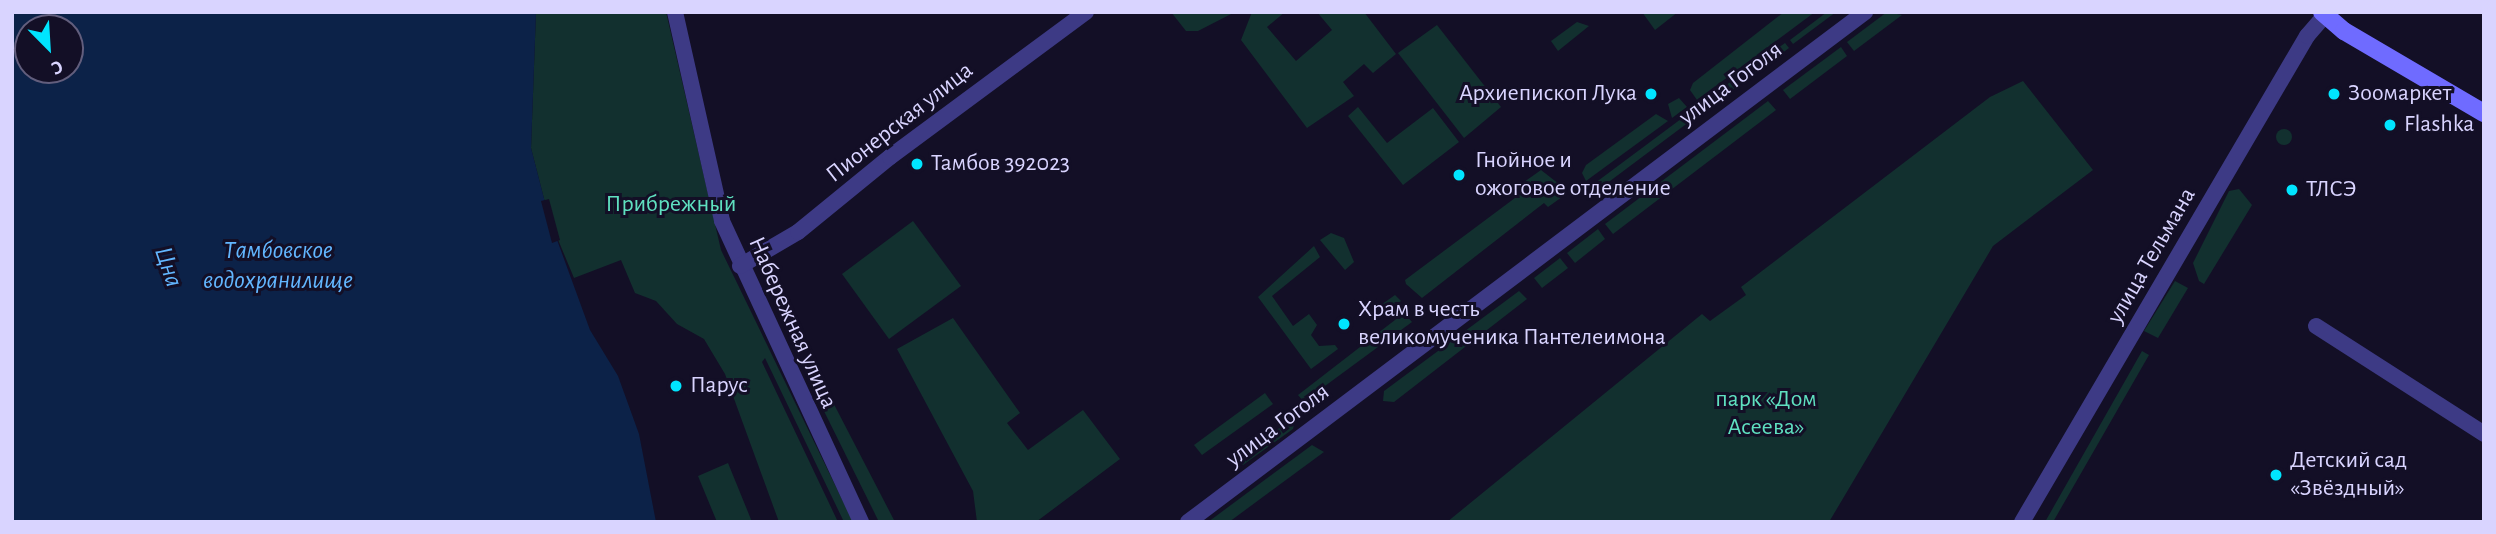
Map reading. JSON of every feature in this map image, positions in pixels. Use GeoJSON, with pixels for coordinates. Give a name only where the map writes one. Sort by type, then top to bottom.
{"type":"FeatureCollection","features":[{"type":"Feature","properties":{"kind":"main road"},"geometry":{"type":"LineString","coordinates":[[2323,14],[2344,31],[2484,113]]}},
{"type":"Feature","properties":{"kind":"street","name":"Набережная улица"},"geometry":{"type":"LineString","coordinates":[[675,12],[722,221],[740,266],[861,522]]}},
{"type":"Feature","properties":{"kind":"street","name":"Пионерская улица"},"geometry":{"type":"LineString","coordinates":[[740,266],[798,232],[1065,19],[1086,12]]}},
{"type":"Feature","properties":{"kind":"street","name":"улица Гоголя"},"geometry":{"type":"LineString","coordinates":[[1188,522],[1865,12]]}},
{"type":"Feature","properties":{"kind":"street","name":"улица Тельмана"},"geometry":{"type":"LineString","coordinates":[[2022,522],[2306,36],[2323,14]]}},
{"type":"Feature","properties":{"kind":"street"},"geometry":{"type":"LineString","coordinates":[[2316,327],[2484,434]]}},
{"type":"Feature","properties":{"kind":"green space","name":"Прибрежный"},"geometry":{"type":"Polygon","coordinates":[[[536,12],[666,12],[721,250],[853,522],[844,522],[765,358],[762,362],[838,522],[779,522],[725,374],[704,339],[677,324],[656,301],[635,293],[621,260],[574,278],[549,218],[531,148],[536,12]]]}},
{"type":"Feature","properties":{"kind":"green space"},"geometry":{"type":"Polygon","coordinates":[[[1171,12],[1235,12],[1198,31],[1186,31],[1171,12]]]}},
{"type":"Feature","properties":{"kind":"green space"},"geometry":{"type":"Polygon","coordinates":[[[1252,12],[1285,12],[1267,27],[1296,61],[1332,30],[1317,12],[1364,12],[1396,54],[1373,73],[1364,64],[1343,82],[1354,96],[1307,128],[1241,40],[1252,12]]]}},
{"type":"Feature","properties":{"kind":"green space"},"geometry":{"type":"Polygon","coordinates":[[[1642,12],[1678,12],[1655,30],[1642,12]]]}},
{"type":"Feature","properties":{"kind":"green space"},"geometry":{"type":"Polygon","coordinates":[[[1784,12],[1815,12],[1697,100],[1690,90],[1693,83],[1784,12]]]}},
{"type":"Feature","properties":{"kind":"green space"},"geometry":{"type":"Polygon","coordinates":[[[1827,12],[1836,12],[1793,44],[1790,40],[1827,12]]]}},
{"type":"Feature","properties":{"kind":"green space"},"geometry":{"type":"Polygon","coordinates":[[[1887,12],[1902,15],[1854,51],[1847,42],[1887,12]]]}},
{"type":"Feature","properties":{"kind":"green space"},"geometry":{"type":"Polygon","coordinates":[[[1577,22],[1589,26],[1558,51],[1551,41],[1577,22]]]}},
{"type":"Feature","properties":{"kind":"green space"},"geometry":{"type":"Polygon","coordinates":[[[1437,25],[1501,107],[1464,138],[1398,53],[1437,25]]]}},
{"type":"Feature","properties":{"kind":"green space"},"geometry":{"type":"Polygon","coordinates":[[[1785,43],[1789,48],[1716,102],[1713,109],[1704,107],[1701,103],[1785,43]]]}},
{"type":"Feature","properties":{"kind":"green space"},"geometry":{"type":"Polygon","coordinates":[[[1841,47],[1847,56],[1790,99],[1783,90],[1841,47]]]}},
{"type":"Feature","properties":{"kind":"green space","name":"парк «Дом Асеева»"},"geometry":{"type":"Polygon","coordinates":[[[2023,81],[2093,170],[1993,246],[1829,522],[1447,522],[1702,314],[1710,321],[1746,295],[1741,287],[1990,97],[2023,81]]]}},
{"type":"Feature","properties":{"kind":"green space"},"geometry":{"type":"Polygon","coordinates":[[[1679,98],[1687,107],[1672,118],[1668,104],[1679,98]]]}},
{"type":"Feature","properties":{"kind":"green space"},"geometry":{"type":"Polygon","coordinates":[[[1768,101],[1776,110],[1613,234],[1605,224],[1768,101]]]}},
{"type":"Feature","properties":{"kind":"green space"},"geometry":{"type":"Polygon","coordinates":[[[1358,107],[1387,143],[1433,108],[1459,142],[1403,185],[1348,116],[1358,107]]]}},
{"type":"Feature","properties":{"kind":"green space"},"geometry":{"type":"Polygon","coordinates":[[[1693,110],[1697,116],[1606,184],[1603,192],[1595,192],[1591,186],[1693,110]]]}},
{"type":"Feature","properties":{"kind":"green space"},"geometry":{"type":"Polygon","coordinates":[[[1656,114],[1668,121],[1586,181],[1582,173],[1586,165],[1656,114]]]}},
{"type":"Feature","properties":{"kind":"green space"},"geometry":{"type":"Polygon","coordinates":[[[2284,129],[2290,131],[2290,143],[2284,145],[2278,143],[2276,137],[2278,131],[2284,129]]]}},
{"type":"Feature","properties":{"kind":"green space"},"geometry":{"type":"Polygon","coordinates":[[[1541,170],[1559,184],[1555,188],[1562,197],[1548,207],[1544,203],[1422,298],[1406,284],[1405,280],[1523,192],[1524,182],[1541,170]]]}},
{"type":"Feature","properties":{"kind":"green space"},"geometry":{"type":"Polygon","coordinates":[[[2239,189],[2252,205],[2204,284],[2199,281],[2193,263],[2229,191],[2239,189]]]}},
{"type":"Feature","properties":{"kind":"green space"},"geometry":{"type":"Polygon","coordinates":[[[913,221],[961,286],[889,339],[842,274],[913,221]]]}},
{"type":"Feature","properties":{"kind":"green space"},"geometry":{"type":"Polygon","coordinates":[[[1598,229],[1605,239],[1575,263],[1567,253],[1598,229]]]}},
{"type":"Feature","properties":{"kind":"green space"},"geometry":{"type":"Polygon","coordinates":[[[1331,233],[1344,238],[1354,262],[1345,270],[1320,240],[1331,233]]]}},
{"type":"Feature","properties":{"kind":"green space"},"geometry":{"type":"Polygon","coordinates":[[[1314,246],[1320,257],[1272,296],[1293,326],[1309,314],[1317,325],[1311,335],[1319,346],[1335,345],[1338,349],[1311,369],[1258,297],[1314,246]]]}},
{"type":"Feature","properties":{"kind":"green space"},"geometry":{"type":"Polygon","coordinates":[[[1560,258],[1568,268],[1542,288],[1534,278],[1560,258]]]}},
{"type":"Feature","properties":{"kind":"green space"},"geometry":{"type":"Polygon","coordinates":[[[2175,281],[2188,288],[2158,338],[2144,331],[2175,281]]]}},
{"type":"Feature","properties":{"kind":"green space"},"geometry":{"type":"Polygon","coordinates":[[[1519,291],[1527,299],[1394,402],[1383,401],[1384,391],[1519,291]]]}},
{"type":"Feature","properties":{"kind":"green space"},"geometry":{"type":"Polygon","coordinates":[[[1395,295],[1401,301],[1382,315],[1378,307],[1395,295]]]}},
{"type":"Feature","properties":{"kind":"green space"},"geometry":{"type":"Polygon","coordinates":[[[1404,313],[1412,322],[1310,397],[1303,401],[1298,395],[1404,313]]]}},
{"type":"Feature","properties":{"kind":"green space"},"geometry":{"type":"Polygon","coordinates":[[[953,318],[1020,413],[1007,423],[1028,450],[1083,410],[1120,459],[1036,522],[977,522],[973,491],[897,349],[953,318]]]}},
{"type":"Feature","properties":{"kind":"green space"},"geometry":{"type":"Polygon","coordinates":[[[2142,351],[2149,355],[2053,522],[2045,522],[2142,351]]]}},
{"type":"Feature","properties":{"kind":"green space"},"geometry":{"type":"Polygon","coordinates":[[[824,385],[895,522],[879,522],[819,401],[819,389],[824,385]]]}},
{"type":"Feature","properties":{"kind":"green space"},"geometry":{"type":"Polygon","coordinates":[[[1265,393],[1273,404],[1202,455],[1194,445],[1265,393]]]}},
{"type":"Feature","properties":{"kind":"green space"},"geometry":{"type":"Polygon","coordinates":[[[1296,416],[1293,429],[1243,465],[1231,463],[1296,416]]]}},
{"type":"Feature","properties":{"kind":"green space"},"geometry":{"type":"Polygon","coordinates":[[[1312,445],[1324,452],[1229,522],[1208,522],[1312,445]]]}},
{"type":"Feature","properties":{"kind":"green space"},"geometry":{"type":"Polygon","coordinates":[[[728,463],[752,522],[717,522],[698,476],[728,463]]]}},
{"type":"Feature","properties":{"kind":"water","name":"Тамбовское водохранилище"},"geometry":{"type":"Polygon","coordinates":[[[12,12],[536,12],[531,148],[549,218],[590,330],[618,376],[639,434],[656,522],[12,522],[12,12]]]}},
{"type":"Feature","properties":{"kind":"pier"},"geometry":{"type":"Polygon","coordinates":[[[549,199],[560,240],[552,243],[541,201],[549,199]]]}},
{"type":"Feature","properties":{"kind":"place","name":"Архиепископ Лука"},"geometry":{"type":"Point","coordinates":[1651,94]}},
{"type":"Feature","properties":{"kind":"place","name":"Зоомаркет"},"geometry":{"type":"Point","coordinates":[2334,94]}},
{"type":"Feature","properties":{"kind":"place","name":"Flashka"},"geometry":{"type":"Point","coordinates":[2390,125]}},
{"type":"Feature","properties":{"kind":"place","name":"Тамбов 392023"},"geometry":{"type":"Point","coordinates":[917,164]}},
{"type":"Feature","properties":{"kind":"place","name":"Гнойное и ожоговое отделение"},"geometry":{"type":"Point","coordinates":[1459,175]}},
{"type":"Feature","properties":{"kind":"place","name":"ТЛСЭ"},"geometry":{"type":"Point","coordinates":[2292,190]}},
{"type":"Feature","properties":{"kind":"place","name":"Храм в честь великомученика Пантелеимона"},"geometry":{"type":"Point","coordinates":[1344,324]}},
{"type":"Feature","properties":{"kind":"place","name":"Парус"},"geometry":{"type":"Point","coordinates":[676,386]}},
{"type":"Feature","properties":{"kind":"place","name":"Детский сад «Звёздный»"},"geometry":{"type":"Point","coordinates":[2276,475]}},
{"type":"Feature","properties":{"kind":"water label","name":"Цна"},"geometry":{"type":"Point","coordinates":[168,267]}}]}
